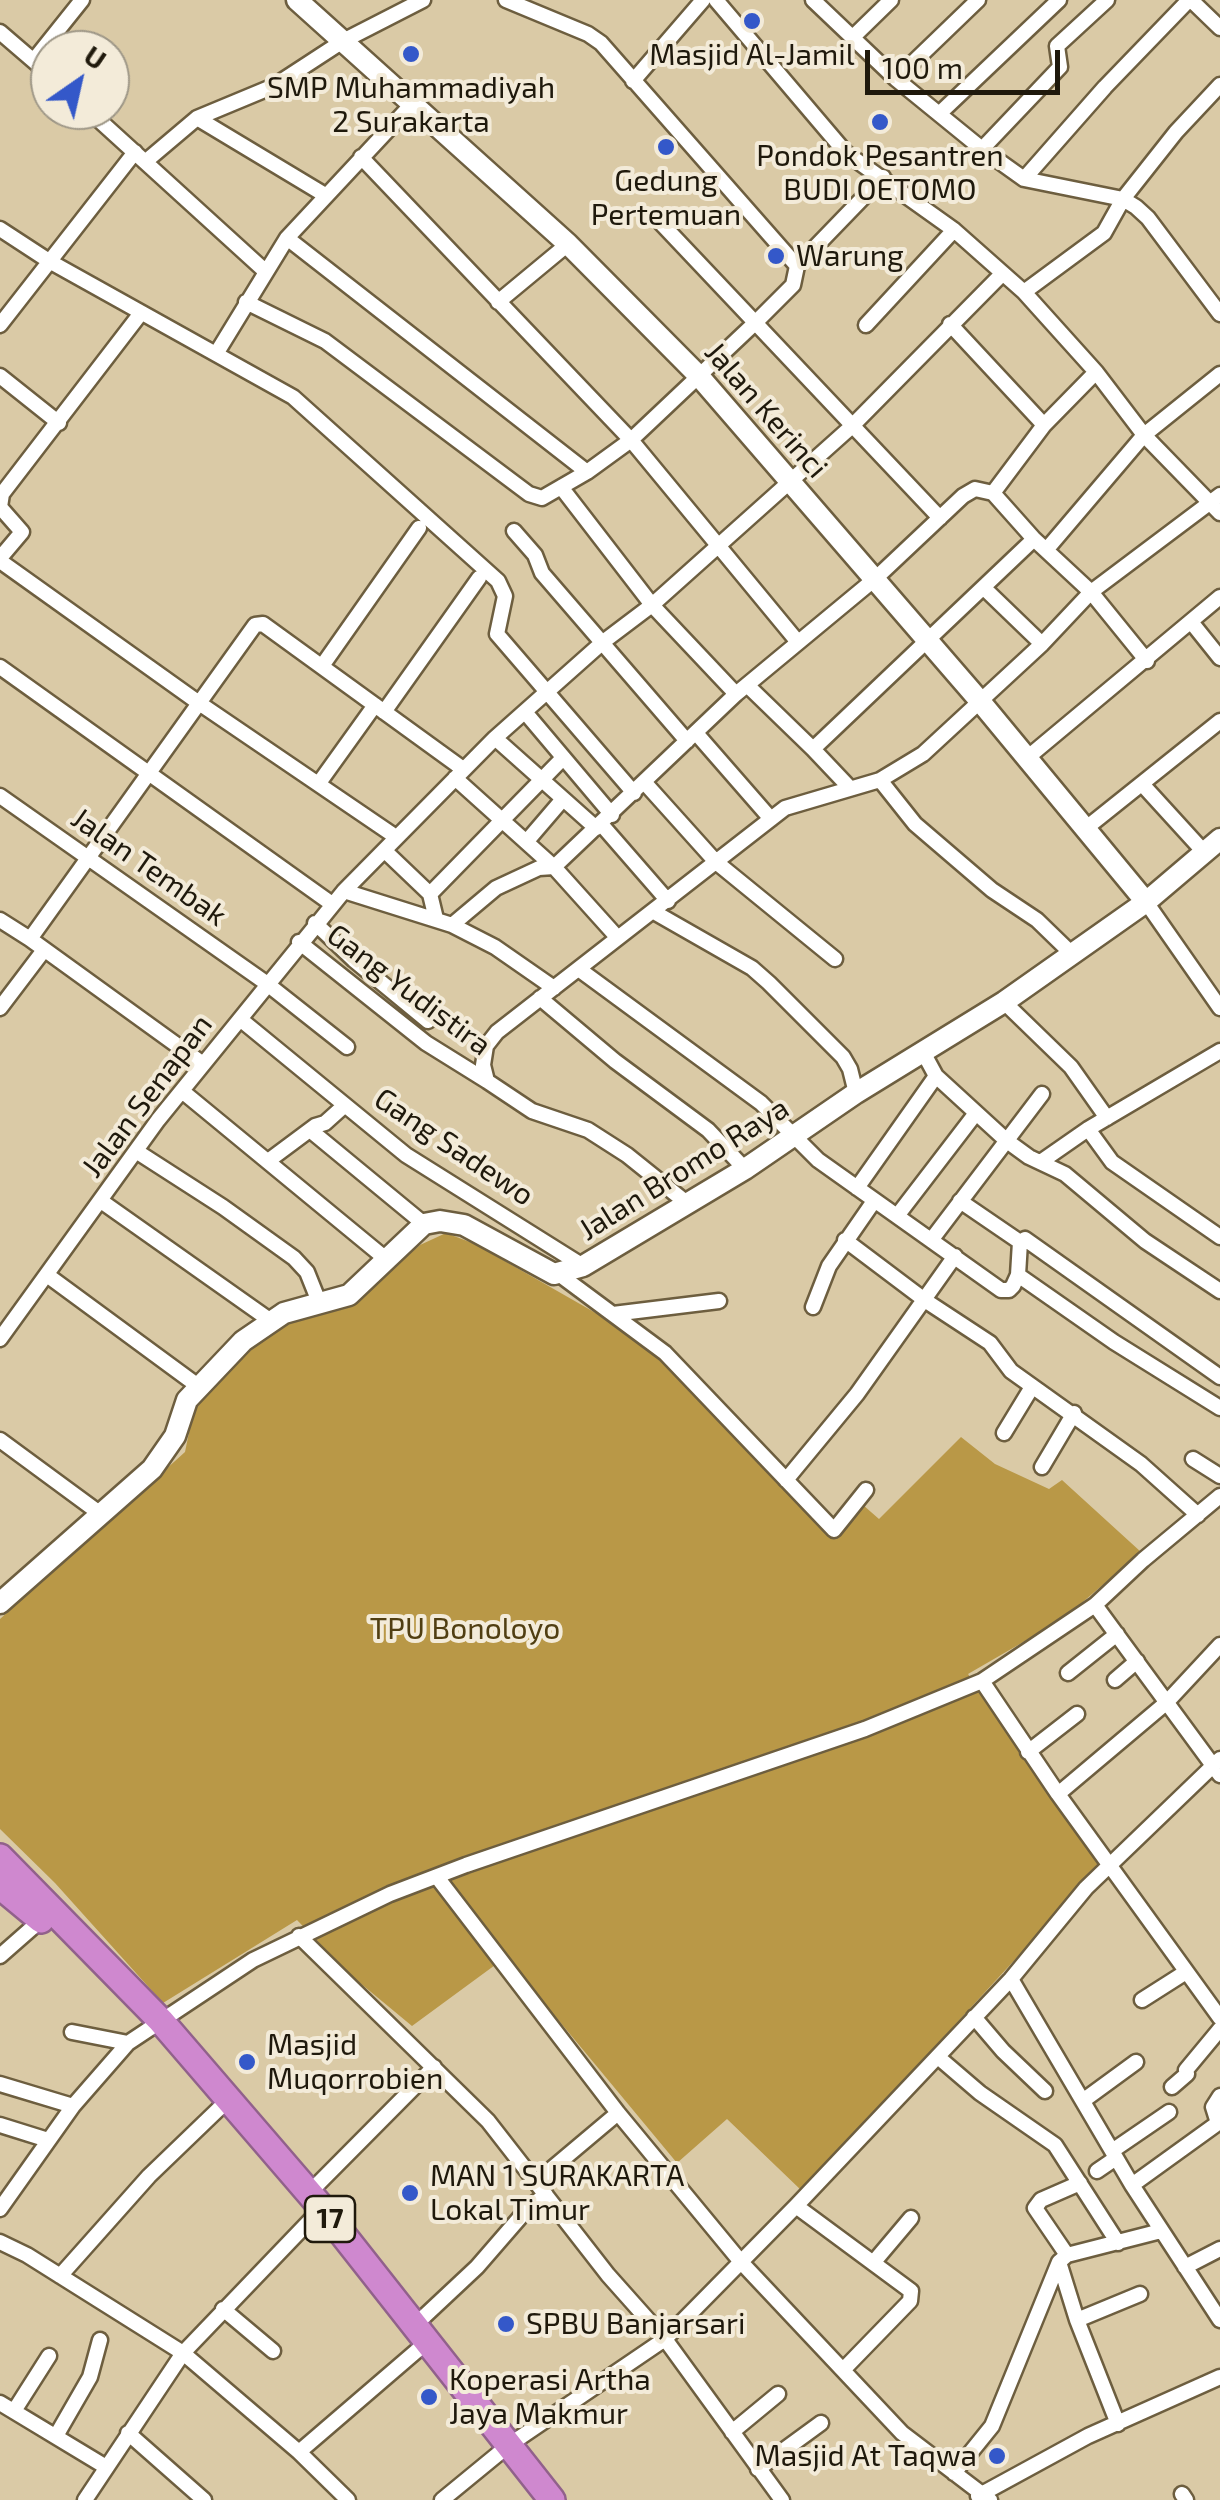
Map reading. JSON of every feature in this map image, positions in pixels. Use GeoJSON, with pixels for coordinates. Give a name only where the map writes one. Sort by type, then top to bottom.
{"type":"FeatureCollection","features":[{"type":"Feature","properties":{"kind":"highway","name":"17"},"geometry":{"type":"LineString","coordinates":[[0,1856],[161,2021],[315,2200],[552,2500]]}},
{"type":"Feature","properties":{"kind":"highway","name":"17"},"geometry":{"type":"LineString","coordinates":[[0,1886],[41,1920],[92,1953]]}},
{"type":"Feature","properties":{"kind":"main road","name":"Jalan Kerinci"},"geometry":{"type":"LineString","coordinates":[[297,0],[568,244],[698,375],[876,578],[1146,902]]}},
{"type":"Feature","properties":{"kind":"main road","name":"Jalan Bromo Raya"},"geometry":{"type":"LineString","coordinates":[[424,1224],[440,1221],[464,1225],[545,1271],[560,1274],[583,1266],[745,1169],[856,1093],[1004,1002],[1146,902],[1212,845]]}},
{"type":"Feature","properties":{"kind":"main road"},"geometry":{"type":"LineString","coordinates":[[0,1603],[102,1515],[166,1453],[187,1400],[244,1342],[271,1321],[300,1307],[348,1295],[424,1224]]}},
{"type":"Feature","properties":{"kind":"street"},"geometry":{"type":"LineString","coordinates":[[58,30],[82,0]]}},
{"type":"Feature","properties":{"kind":"street"},"geometry":{"type":"LineString","coordinates":[[0,325],[49,260],[140,157],[197,118],[274,86],[343,40],[423,0]]}},
{"type":"Feature","properties":{"kind":"street"},"geometry":{"type":"LineString","coordinates":[[506,0],[588,34],[620,62],[797,266]]}},
{"type":"Feature","properties":{"kind":"street"},"geometry":{"type":"LineString","coordinates":[[633,81],[703,0]]}},
{"type":"Feature","properties":{"kind":"street"},"geometry":{"type":"LineString","coordinates":[[487,1081],[483,1066],[491,1038],[580,970],[616,937],[654,912],[785,808],[880,780],[924,754],[1042,644],[1090,592],[1216,503],[1144,435],[1096,372],[1024,292],[954,230],[836,142],[716,0]]}},
{"type":"Feature","properties":{"kind":"street"},"geometry":{"type":"LineString","coordinates":[[813,0],[896,79],[982,150],[1024,178],[1123,199],[1148,218],[1220,314]]}},
{"type":"Feature","properties":{"kind":"street"},"geometry":{"type":"LineString","coordinates":[[852,38],[892,0]]}},
{"type":"Feature","properties":{"kind":"street"},"geometry":{"type":"LineString","coordinates":[[896,79],[978,0]]}},
{"type":"Feature","properties":{"kind":"street"},"geometry":{"type":"LineString","coordinates":[[939,114],[1059,0]]}},
{"type":"Feature","properties":{"kind":"street"},"geometry":{"type":"LineString","coordinates":[[982,150],[1060,67],[1057,46],[1107,0]]}},
{"type":"Feature","properties":{"kind":"street"},"geometry":{"type":"LineString","coordinates":[[1024,178],[1105,86],[1190,0],[1220,28]]}},
{"type":"Feature","properties":{"kind":"street"},"geometry":{"type":"LineString","coordinates":[[0,32],[30,57]]}},
{"type":"Feature","properties":{"kind":"street"},"geometry":{"type":"LineString","coordinates":[[1024,292],[1104,233],[1123,199],[1220,84]]}},
{"type":"Feature","properties":{"kind":"street"},"geometry":{"type":"LineString","coordinates":[[216,354],[287,238],[414,102]]}},
{"type":"Feature","properties":{"kind":"street"},"geometry":{"type":"LineString","coordinates":[[197,118],[325,196]]}},
{"type":"Feature","properties":{"kind":"street"},"geometry":{"type":"LineString","coordinates":[[110,130],[265,271]]}},
{"type":"Feature","properties":{"kind":"street"},"geometry":{"type":"LineString","coordinates":[[361,156],[630,440],[797,641]]}},
{"type":"Feature","properties":{"kind":"street"},"geometry":{"type":"LineString","coordinates":[[246,302],[326,342],[536,498],[542,498],[587,472],[630,440],[756,322],[793,285],[797,266],[883,177]]}},
{"type":"Feature","properties":{"kind":"street"},"geometry":{"type":"LineString","coordinates":[[660,222],[940,518]]}},
{"type":"Feature","properties":{"kind":"street"},"geometry":{"type":"LineString","coordinates":[[0,230],[294,396],[498,582],[505,596],[497,634],[639,788],[716,862],[835,959]]}},
{"type":"Feature","properties":{"kind":"street"},"geometry":{"type":"LineString","coordinates":[[866,326],[954,230]]}},
{"type":"Feature","properties":{"kind":"street"},"geometry":{"type":"LineString","coordinates":[[287,238],[587,472]]}},
{"type":"Feature","properties":{"kind":"street"},"geometry":{"type":"LineString","coordinates":[[498,302],[568,244]]}},
{"type":"Feature","properties":{"kind":"street","name":"Jalan Senapan"},"geometry":{"type":"LineString","coordinates":[[0,1340],[182,1091],[344,890],[495,738],[603,642],[652,605],[851,426],[1002,274]]}},
{"type":"Feature","properties":{"kind":"street"},"geometry":{"type":"LineString","coordinates":[[142,313],[81,388],[0,500],[0,507],[22,532],[0,559],[200,704],[396,836]]}},
{"type":"Feature","properties":{"kind":"street"},"geometry":{"type":"LineString","coordinates":[[950,324],[1044,425]]}},
{"type":"Feature","properties":{"kind":"street"},"geometry":{"type":"LineString","coordinates":[[993,492],[1044,425],[1096,372]]}},
{"type":"Feature","properties":{"kind":"street"},"geometry":{"type":"LineString","coordinates":[[813,749],[985,588],[1040,544],[1144,435],[1220,374]]}},
{"type":"Feature","properties":{"kind":"street"},"geometry":{"type":"LineString","coordinates":[[0,376],[59,422]]}},
{"type":"Feature","properties":{"kind":"street"},"geometry":{"type":"LineString","coordinates":[[561,487],[652,605],[741,690],[813,749],[849,787]]}},
{"type":"Feature","properties":{"kind":"street"},"geometry":{"type":"LineString","coordinates":[[452,926],[496,888],[539,868],[554,867],[741,690],[876,578],[963,496],[976,490],[993,492],[1090,592],[1147,661]]}},
{"type":"Feature","properties":{"kind":"street"},"geometry":{"type":"LineString","coordinates":[[322,666],[419,528]]}},
{"type":"Feature","properties":{"kind":"street"},"geometry":{"type":"LineString","coordinates":[[514,531],[535,555],[542,573],[603,642],[770,818]]}},
{"type":"Feature","properties":{"kind":"street"},"geometry":{"type":"LineString","coordinates":[[319,783],[479,578]]}},
{"type":"Feature","properties":{"kind":"street"},"geometry":{"type":"LineString","coordinates":[[985,588],[1042,644]]}},
{"type":"Feature","properties":{"kind":"street"},"geometry":{"type":"LineString","coordinates":[[1027,758],[1220,597]]}},
{"type":"Feature","properties":{"kind":"street"},"geometry":{"type":"LineString","coordinates":[[1192,623],[1220,658]]}},
{"type":"Feature","properties":{"kind":"street"},"geometry":{"type":"LineString","coordinates":[[30,938],[256,625],[264,624],[380,708],[459,774],[554,867],[616,937]]}},
{"type":"Feature","properties":{"kind":"street"},"geometry":{"type":"LineString","coordinates":[[0,667],[332,904]]}},
{"type":"Feature","properties":{"kind":"street"},"geometry":{"type":"LineString","coordinates":[[525,712],[603,822],[668,900]]}},
{"type":"Feature","properties":{"kind":"street"},"geometry":{"type":"LineString","coordinates":[[1085,829],[1220,721]]}},
{"type":"Feature","properties":{"kind":"street"},"geometry":{"type":"LineString","coordinates":[[495,738],[563,799],[603,822]]}},
{"type":"Feature","properties":{"kind":"street"},"geometry":{"type":"LineString","coordinates":[[430,894],[562,759]]}},
{"type":"Feature","properties":{"kind":"street"},"geometry":{"type":"LineString","coordinates":[[880,780],[915,824],[992,890],[1037,920],[1071,954]]}},
{"type":"Feature","properties":{"kind":"street"},"geometry":{"type":"LineString","coordinates":[[1142,784],[1212,845]]}},
{"type":"Feature","properties":{"kind":"street","name":"Jalan Tembak"},"geometry":{"type":"LineString","coordinates":[[0,796],[266,983],[347,1047]]}},
{"type":"Feature","properties":{"kind":"street"},"geometry":{"type":"LineString","coordinates":[[526,841],[563,799]]}},
{"type":"Feature","properties":{"kind":"street"},"geometry":{"type":"LineString","coordinates":[[384,852],[430,894],[436,919]]}},
{"type":"Feature","properties":{"kind":"street"},"geometry":{"type":"LineString","coordinates":[[344,890],[452,926],[495,948],[554,988]]}},
{"type":"Feature","properties":{"kind":"street"},"geometry":{"type":"LineString","coordinates":[[1146,902],[1220,1008]]}},
{"type":"Feature","properties":{"kind":"street"},"geometry":{"type":"LineString","coordinates":[[654,912],[752,968],[842,1058],[850,1069],[856,1093]]}},
{"type":"Feature","properties":{"kind":"street"},"geometry":{"type":"LineString","coordinates":[[0,920],[203,1064]]}},
{"type":"Feature","properties":{"kind":"street"},"geometry":{"type":"LineString","coordinates":[[316,923],[428,1021]]}},
{"type":"Feature","properties":{"kind":"street","name":"Gang Yudistira"},"geometry":{"type":"LineString","coordinates":[[299,942],[426,1044],[532,1111],[588,1130],[627,1155],[688,1204]]}},
{"type":"Feature","properties":{"kind":"street"},"geometry":{"type":"LineString","coordinates":[[0,1008],[44,950]]}},
{"type":"Feature","properties":{"kind":"street"},"geometry":{"type":"LineString","coordinates":[[580,970],[762,1103],[794,1138],[874,1201],[1005,1291],[1014,1286],[1020,1244],[1025,1239],[1220,1377]]}},
{"type":"Feature","properties":{"kind":"street"},"geometry":{"type":"LineString","coordinates":[[540,998],[708,1130],[745,1169]]}},
{"type":"Feature","properties":{"kind":"street"},"geometry":{"type":"LineString","coordinates":[[1004,1002],[1071,1067],[1107,1118]]}},
{"type":"Feature","properties":{"kind":"street","name":"Gang Sadewo"},"geometry":{"type":"LineString","coordinates":[[240,1019],[406,1155],[583,1266]]}},
{"type":"Feature","properties":{"kind":"street"},"geometry":{"type":"LineString","coordinates":[[1042,1161],[1088,1129],[1220,1051]]}},
{"type":"Feature","properties":{"kind":"street"},"geometry":{"type":"LineString","coordinates":[[923,1052],[936,1076],[1007,1140],[1029,1157],[1065,1174],[1145,1241],[1220,1291]]}},
{"type":"Feature","properties":{"kind":"street"},"geometry":{"type":"LineString","coordinates":[[857,1188],[936,1076]]}},
{"type":"Feature","properties":{"kind":"street"},"geometry":{"type":"LineString","coordinates":[[182,1091],[386,1260]]}},
{"type":"Feature","properties":{"kind":"street"},"geometry":{"type":"LineString","coordinates":[[932,1239],[1042,1094]]}},
{"type":"Feature","properties":{"kind":"street"},"geometry":{"type":"LineString","coordinates":[[268,1162],[344,1105]]}},
{"type":"Feature","properties":{"kind":"street"},"geometry":{"type":"LineString","coordinates":[[897,1216],[976,1112]]}},
{"type":"Feature","properties":{"kind":"street"},"geometry":{"type":"LineString","coordinates":[[1088,1129],[1112,1162],[1220,1237]]}},
{"type":"Feature","properties":{"kind":"street"},"geometry":{"type":"LineString","coordinates":[[310,1130],[424,1224]]}},
{"type":"Feature","properties":{"kind":"street"},"geometry":{"type":"LineString","coordinates":[[136,1152],[223,1206],[294,1258],[307,1272],[319,1302]]}},
{"type":"Feature","properties":{"kind":"street"},"geometry":{"type":"LineString","coordinates":[[102,1200],[271,1321]]}},
{"type":"Feature","properties":{"kind":"street"},"geometry":{"type":"LineString","coordinates":[[813,1307],[830,1266],[874,1201]]}},
{"type":"Feature","properties":{"kind":"street"},"geometry":{"type":"LineString","coordinates":[[960,1201],[1020,1244]]}},
{"type":"Feature","properties":{"kind":"street"},"geometry":{"type":"LineString","coordinates":[[845,1240],[990,1343],[1010,1371],[1142,1464],[1198,1516]]}},
{"type":"Feature","properties":{"kind":"street"},"geometry":{"type":"LineString","coordinates":[[786,1480],[857,1394],[956,1256]]}},
{"type":"Feature","properties":{"kind":"street"},"geometry":{"type":"LineString","coordinates":[[46,1274],[198,1386]]}},
{"type":"Feature","properties":{"kind":"street"},"geometry":{"type":"LineString","coordinates":[[560,1274],[665,1353],[834,1530],[866,1490]]}},
{"type":"Feature","properties":{"kind":"street"},"geometry":{"type":"LineString","coordinates":[[1018,1275],[1114,1342],[1220,1408]]}},
{"type":"Feature","properties":{"kind":"street"},"geometry":{"type":"LineString","coordinates":[[613,1314],[719,1301]]}},
{"type":"Feature","properties":{"kind":"street"},"geometry":{"type":"LineString","coordinates":[[1004,1433],[1032,1387]]}},
{"type":"Feature","properties":{"kind":"street"},"geometry":{"type":"LineString","coordinates":[[1042,1467],[1074,1413]]}},
{"type":"Feature","properties":{"kind":"street"},"geometry":{"type":"LineString","coordinates":[[0,1440],[102,1515]]}},
{"type":"Feature","properties":{"kind":"street"},"geometry":{"type":"LineString","coordinates":[[1193,1459],[1220,1476]]}},
{"type":"Feature","properties":{"kind":"street"},"geometry":{"type":"LineString","coordinates":[[0,2209],[73,2106],[128,2043],[252,1960],[390,1894],[437,1876],[865,1729],[982,1682],[1095,1605],[1142,1560],[1220,1496]]}},
{"type":"Feature","properties":{"kind":"street"},"geometry":{"type":"LineString","coordinates":[[442,2500],[510,2445],[665,2338],[938,2056],[1110,1865],[1218,1767],[1095,1605]]}},
{"type":"Feature","properties":{"kind":"street"},"geometry":{"type":"LineString","coordinates":[[1068,1672],[1117,1634]]}},
{"type":"Feature","properties":{"kind":"street"},"geometry":{"type":"LineString","coordinates":[[1058,1794],[1166,1703],[1220,1645]]}},
{"type":"Feature","properties":{"kind":"street"},"geometry":{"type":"LineString","coordinates":[[1115,1680],[1137,1661]]}},
{"type":"Feature","properties":{"kind":"street"},"geometry":{"type":"LineString","coordinates":[[982,1682],[1220,2018]]}},
{"type":"Feature","properties":{"kind":"street"},"geometry":{"type":"LineString","coordinates":[[1028,1752],[1077,1714]]}},
{"type":"Feature","properties":{"kind":"street"},"geometry":{"type":"LineString","coordinates":[[437,1876],[682,2195],[907,2437],[982,2498],[1074,2444],[1220,2377]]}},
{"type":"Feature","properties":{"kind":"street"},"geometry":{"type":"LineString","coordinates":[[0,1956],[41,1920]]}},
{"type":"Feature","properties":{"kind":"street"},"geometry":{"type":"LineString","coordinates":[[299,1936],[488,2121],[608,2275],[665,2338],[782,2500]]}},
{"type":"Feature","properties":{"kind":"street"},"geometry":{"type":"LineString","coordinates":[[1142,2000],[1186,1972]]}},
{"type":"Feature","properties":{"kind":"street"},"geometry":{"type":"LineString","coordinates":[[1010,1979],[1132,2185],[1220,2320]]}},
{"type":"Feature","properties":{"kind":"street"},"geometry":{"type":"LineString","coordinates":[[974,2017],[1045,2091]]}},
{"type":"Feature","properties":{"kind":"street"},"geometry":{"type":"LineString","coordinates":[[1172,2087],[1220,2029]]}},
{"type":"Feature","properties":{"kind":"street"},"geometry":{"type":"LineString","coordinates":[[72,2032],[128,2043]]}},
{"type":"Feature","properties":{"kind":"street"},"geometry":{"type":"LineString","coordinates":[[938,2056],[1062,2154],[1118,2243]]}},
{"type":"Feature","properties":{"kind":"street"},"geometry":{"type":"LineString","coordinates":[[1084,2100],[1136,2062]]}},
{"type":"Feature","properties":{"kind":"street"},"geometry":{"type":"LineString","coordinates":[[85,2500],[183,2353],[434,2067]]}},
{"type":"Feature","properties":{"kind":"street"},"geometry":{"type":"LineString","coordinates":[[0,2084],[73,2106]]}},
{"type":"Feature","properties":{"kind":"street"},"geometry":{"type":"LineString","coordinates":[[1132,2185],[1218,2123],[1213,2107],[1220,2096]]}},
{"type":"Feature","properties":{"kind":"street"},"geometry":{"type":"LineString","coordinates":[[60,2276],[149,2176],[228,2099]]}},
{"type":"Feature","properties":{"kind":"street"},"geometry":{"type":"LineString","coordinates":[[1096,2171],[1169,2112]]}},
{"type":"Feature","properties":{"kind":"street"},"geometry":{"type":"LineString","coordinates":[[536,2182],[618,2113]]}},
{"type":"Feature","properties":{"kind":"street"},"geometry":{"type":"LineString","coordinates":[[0,2125],[48,2140]]}},
{"type":"Feature","properties":{"kind":"street"},"geometry":{"type":"LineString","coordinates":[[1080,2182],[1040,2200],[1035,2208],[1063,2258],[1077,2320],[1118,2424]]}},
{"type":"Feature","properties":{"kind":"street"},"geometry":{"type":"LineString","coordinates":[[299,2452],[421,2334],[529,2207],[546,2195]]}},
{"type":"Feature","properties":{"kind":"street"},"geometry":{"type":"LineString","coordinates":[[796,2206],[911,2291],[912,2296],[843,2370]]}},
{"type":"Feature","properties":{"kind":"street"},"geometry":{"type":"LineString","coordinates":[[873,2262],[911,2218]]}},
{"type":"Feature","properties":{"kind":"street"},"geometry":{"type":"LineString","coordinates":[[1063,2258],[1161,2231]]}},
{"type":"Feature","properties":{"kind":"street"},"geometry":{"type":"LineString","coordinates":[[0,2242],[183,2353],[299,2452],[348,2500]]}},
{"type":"Feature","properties":{"kind":"street"},"geometry":{"type":"LineString","coordinates":[[1186,2267],[1220,2248]]}},
{"type":"Feature","properties":{"kind":"street"},"geometry":{"type":"LineString","coordinates":[[954,2473],[992,2426],[1063,2258]]}},
{"type":"Feature","properties":{"kind":"street"},"geometry":{"type":"LineString","coordinates":[[1077,2320],[1140,2294]]}},
{"type":"Feature","properties":{"kind":"street"},"geometry":{"type":"LineString","coordinates":[[223,2309],[274,2351]]}},
{"type":"Feature","properties":{"kind":"street"},"geometry":{"type":"LineString","coordinates":[[56,2436],[90,2377],[100,2340]]}},
{"type":"Feature","properties":{"kind":"street"},"geometry":{"type":"LineString","coordinates":[[49,2356],[7,2407],[106,2467]]}},
{"type":"Feature","properties":{"kind":"street"},"geometry":{"type":"LineString","coordinates":[[732,2432],[778,2394]]}},
{"type":"Feature","properties":{"kind":"street"},"geometry":{"type":"LineString","coordinates":[[758,2468],[822,2424]]}},
{"type":"Feature","properties":{"kind":"street"},"geometry":{"type":"LineString","coordinates":[[128,2433],[204,2500]]}},
{"type":"Feature","properties":{"kind":"green space","name":"TPU Bonoloyo"},"geometry":{"type":"Polygon","coordinates":[[[446,1233],[475,1244],[629,1332],[735,1425],[831,1537],[863,1505],[879,1519],[961,1437],[995,1464],[1049,1489],[1062,1480],[1141,1552],[1063,1619],[968,1674],[1102,1865],[802,2191],[727,2119],[677,2163],[506,1957],[412,2026],[348,1973],[297,1920],[163,2003],[55,1883],[0,1829],[0,1619],[185,1452],[193,1413],[241,1358],[293,1316],[355,1300],[420,1245],[446,1233]]]}},
{"type":"Feature","properties":{"kind":"place","name":"Masjid Al-Jamil"},"geometry":{"type":"Point","coordinates":[752,21]}},
{"type":"Feature","properties":{"kind":"place","name":"SMP Muhammadiyah 2 Surakarta"},"geometry":{"type":"Point","coordinates":[411,54]}},
{"type":"Feature","properties":{"kind":"place","name":"Pondok Pesantren BUDI OETOMO"},"geometry":{"type":"Point","coordinates":[880,122]}},
{"type":"Feature","properties":{"kind":"place","name":"Gedung Pertemuan"},"geometry":{"type":"Point","coordinates":[666,147]}},
{"type":"Feature","properties":{"kind":"place","name":"Warung"},"geometry":{"type":"Point","coordinates":[776,256]}},
{"type":"Feature","properties":{"kind":"place","name":"Masjid Muqorrobien"},"geometry":{"type":"Point","coordinates":[247,2062]}},
{"type":"Feature","properties":{"kind":"place","name":"MAN 1 SURAKARTA Lokal Timur"},"geometry":{"type":"Point","coordinates":[410,2193]}},
{"type":"Feature","properties":{"kind":"place","name":"SPBU Banjarsari"},"geometry":{"type":"Point","coordinates":[506,2324]}},
{"type":"Feature","properties":{"kind":"place","name":"Koperasi Artha Jaya Makmur"},"geometry":{"type":"Point","coordinates":[429,2397]}},
{"type":"Feature","properties":{"kind":"place","name":"Masjid At Taqwa"},"geometry":{"type":"Point","coordinates":[997,2456]}}]}
